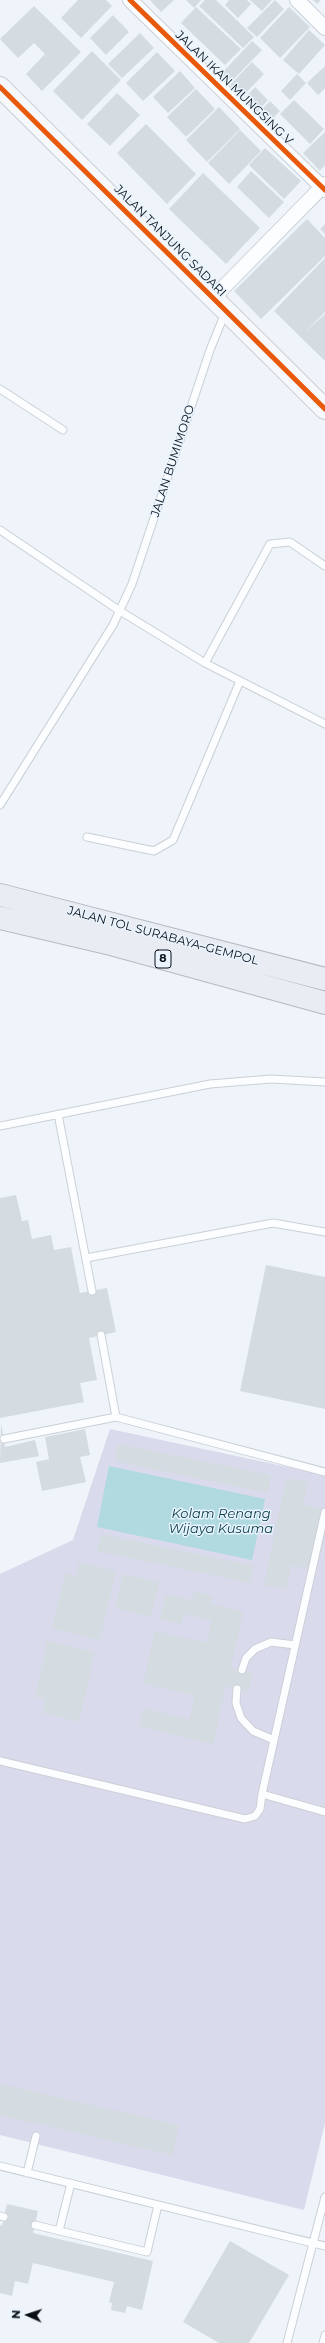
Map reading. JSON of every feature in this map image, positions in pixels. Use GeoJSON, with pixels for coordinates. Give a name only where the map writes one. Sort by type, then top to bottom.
{"type":"FeatureCollection","features":[{"type":"Feature","properties":{"kind":"highway","name":"JALAN TOL SURABAYA–GEMPOL"},"geometry":{"type":"LineString","coordinates":[[0,895],[118,924],[325,979]]}},
{"type":"Feature","properties":{"kind":"highway","name":"JALAN TOL SURABAYA–GEMPOL"},"geometry":{"type":"LineString","coordinates":[[0,918],[107,943],[325,1003]]}},
{"type":"Feature","properties":{"kind":"street","name":"JALAN IKAN MUNGSING V"},"geometry":{"type":"LineString","coordinates":[[130,0],[324,187]]}},
{"type":"Feature","properties":{"kind":"street"},"geometry":{"type":"LineString","coordinates":[[296,0],[325,28]]}},
{"type":"Feature","properties":{"kind":"street","name":"JALAN TANJUNG SADARI"},"geometry":{"type":"LineString","coordinates":[[0,87],[325,409]]}},
{"type":"Feature","properties":{"kind":"street"},"geometry":{"type":"LineString","coordinates":[[220,304],[324,187]]}},
{"type":"Feature","properties":{"kind":"lane","name":"JALAN BUMIMORO"},"geometry":{"type":"LineString","coordinates":[[0,805],[120,611],[132,584],[210,350],[220,304]]}},
{"type":"Feature","properties":{"kind":"lane"},"geometry":{"type":"LineString","coordinates":[[0,388],[63,430]]}},
{"type":"Feature","properties":{"kind":"lane"},"geometry":{"type":"LineString","coordinates":[[0,530],[120,611],[205,663],[325,724]]}},
{"type":"Feature","properties":{"kind":"lane"},"geometry":{"type":"LineString","coordinates":[[205,663],[270,544],[290,542],[325,566]]}},
{"type":"Feature","properties":{"kind":"lane"},"geometry":{"type":"LineString","coordinates":[[87,837],[154,851],[174,840],[240,681]]}},
{"type":"Feature","properties":{"kind":"lane"},"geometry":{"type":"LineString","coordinates":[[0,1126],[210,1084],[270,1079],[325,1082]]}},
{"type":"Feature","properties":{"kind":"lane"},"geometry":{"type":"LineString","coordinates":[[58,1114],[92,1291]]}},
{"type":"Feature","properties":{"kind":"lane"},"geometry":{"type":"LineString","coordinates":[[86,1258],[273,1223],[325,1232]]}},
{"type":"Feature","properties":{"kind":"lane"},"geometry":{"type":"LineString","coordinates":[[100,1335],[116,1417]]}},
{"type":"Feature","properties":{"kind":"lane"},"geometry":{"type":"LineString","coordinates":[[4,1439],[116,1417],[325,1472]]}},
{"type":"Feature","properties":{"kind":"lane"},"geometry":{"type":"LineString","coordinates":[[0,1761],[245,1819],[255,1816],[260,1809],[295,1644],[322,1543],[325,1512]]}},
{"type":"Feature","properties":{"kind":"lane"},"geometry":{"type":"LineString","coordinates":[[242,1670],[246,1658],[255,1648],[271,1642],[295,1644]]}},
{"type":"Feature","properties":{"kind":"lane"},"geometry":{"type":"LineString","coordinates":[[237,1689],[236,1703],[241,1718],[253,1731],[274,1740]]}},
{"type":"Feature","properties":{"kind":"lane"},"geometry":{"type":"LineString","coordinates":[[262,1794],[325,1812]]}},
{"type":"Feature","properties":{"kind":"lane"},"geometry":{"type":"LineString","coordinates":[[27,2173],[36,2136]]}},
{"type":"Feature","properties":{"kind":"lane"},"geometry":{"type":"LineString","coordinates":[[0,2166],[325,2246]]}},
{"type":"Feature","properties":{"kind":"lane"},"geometry":{"type":"LineString","coordinates":[[59,2230],[70,2183]]}},
{"type":"Feature","properties":{"kind":"lane"},"geometry":{"type":"LineString","coordinates":[[287,2343],[325,2197]]}},
{"type":"Feature","properties":{"kind":"lane"},"geometry":{"type":"LineString","coordinates":[[35,2225],[147,2252],[158,2205]]}},
{"type":"Feature","properties":{"kind":"lane"},"geometry":{"type":"LineString","coordinates":[[323,2343],[325,2335]]}},
{"type":"Feature","properties":{"kind":"shaded area"},"geometry":{"type":"Polygon","coordinates":[[[110,1429],[325,1475],[325,2123],[304,2210],[0,2135],[0,1574],[73,1540],[110,1429]]]}},
{"type":"Feature","properties":{"kind":"water","name":"Kolam Renang Wijaya Kusuma"},"geometry":{"type":"Polygon","coordinates":[[[109,1466],[265,1499],[252,1560],[97,1527],[109,1466]]]}},
{"type":"Feature","properties":{"kind":"building"},"geometry":{"type":"Polygon","coordinates":[[[78,0],[106,0],[112,6],[81,38],[61,18],[78,0]]]}},
{"type":"Feature","properties":{"kind":"building"},"geometry":{"type":"Polygon","coordinates":[[[150,0],[174,0],[161,12],[150,0]]]}},
{"type":"Feature","properties":{"kind":"building"},"geometry":{"type":"Polygon","coordinates":[[[186,0],[201,0],[194,8],[186,0]]]}},
{"type":"Feature","properties":{"kind":"building"},"geometry":{"type":"Polygon","coordinates":[[[205,0],[216,0],[254,37],[243,48],[199,6],[205,0]]]}},
{"type":"Feature","properties":{"kind":"building"},"geometry":{"type":"Polygon","coordinates":[[[229,0],[247,0],[251,4],[238,18],[225,5],[229,0]]]}},
{"type":"Feature","properties":{"kind":"building"},"geometry":{"type":"Polygon","coordinates":[[[250,0],[272,0],[262,11],[250,0]]]}},
{"type":"Feature","properties":{"kind":"building"},"geometry":{"type":"Polygon","coordinates":[[[275,0],[284,9],[257,37],[247,28],[275,0]]]}},
{"type":"Feature","properties":{"kind":"building"},"geometry":{"type":"Polygon","coordinates":[[[313,0],[321,0],[317,4],[313,0]]]}},
{"type":"Feature","properties":{"kind":"building"},"geometry":{"type":"Polygon","coordinates":[[[34,6],[81,52],[42,91],[26,74],[45,54],[34,43],[18,58],[0,39],[34,6]]]}},
{"type":"Feature","properties":{"kind":"building"},"geometry":{"type":"Polygon","coordinates":[[[196,7],[241,49],[225,65],[181,23],[196,7]]]}},
{"type":"Feature","properties":{"kind":"building"},"geometry":{"type":"Polygon","coordinates":[[[289,7],[310,27],[280,58],[260,38],[289,7]]]}},
{"type":"Feature","properties":{"kind":"building"},"geometry":{"type":"Polygon","coordinates":[[[113,15],[129,32],[106,55],[90,38],[113,15]]]}},
{"type":"Feature","properties":{"kind":"building"},"geometry":{"type":"Polygon","coordinates":[[[309,30],[325,45],[299,74],[283,60],[309,30]]]}},
{"type":"Feature","properties":{"kind":"building"},"geometry":{"type":"Polygon","coordinates":[[[140,33],[154,48],[122,78],[108,64],[140,33]]]}},
{"type":"Feature","properties":{"kind":"building"},"geometry":{"type":"Polygon","coordinates":[[[252,41],[262,50],[230,83],[221,74],[252,41]]]}},
{"type":"Feature","properties":{"kind":"building"},"geometry":{"type":"Polygon","coordinates":[[[92,51],[121,80],[82,120],[53,91],[92,51]]]}},
{"type":"Feature","properties":{"kind":"building"},"geometry":{"type":"Polygon","coordinates":[[[157,52],[175,71],[143,101],[126,83],[157,52]]]}},
{"type":"Feature","properties":{"kind":"building"},"geometry":{"type":"Polygon","coordinates":[[[252,62],[264,74],[242,97],[230,85],[252,62]]]}},
{"type":"Feature","properties":{"kind":"building"},"geometry":{"type":"Polygon","coordinates":[[[325,66],[325,88],[318,95],[307,83],[325,66]]]}},
{"type":"Feature","properties":{"kind":"building"},"geometry":{"type":"Polygon","coordinates":[[[180,71],[195,88],[168,113],[153,97],[180,71]]]}},
{"type":"Feature","properties":{"kind":"building"},"geometry":{"type":"Polygon","coordinates":[[[297,74],[306,83],[290,100],[281,91],[297,74]]]}},
{"type":"Feature","properties":{"kind":"building"},"geometry":{"type":"Polygon","coordinates":[[[255,87],[268,100],[257,112],[243,100],[255,87]]]}},
{"type":"Feature","properties":{"kind":"building"},"geometry":{"type":"Polygon","coordinates":[[[196,89],[215,109],[186,137],[167,117],[196,89]]]}},
{"type":"Feature","properties":{"kind":"building"},"geometry":{"type":"Polygon","coordinates":[[[117,93],[140,115],[110,146],[87,124],[117,93]]]}},
{"type":"Feature","properties":{"kind":"building"},"geometry":{"type":"Polygon","coordinates":[[[294,100],[324,129],[310,144],[280,114],[294,100]]]}},
{"type":"Feature","properties":{"kind":"building"},"geometry":{"type":"Polygon","coordinates":[[[270,101],[280,111],[265,126],[255,116],[270,101]]]}},
{"type":"Feature","properties":{"kind":"building"},"geometry":{"type":"Polygon","coordinates":[[[219,107],[240,129],[207,162],[186,140],[219,107]]]}},
{"type":"Feature","properties":{"kind":"building"},"geometry":{"type":"Polygon","coordinates":[[[146,124],[196,174],[167,204],[117,153],[146,124]]]}},
{"type":"Feature","properties":{"kind":"building"},"geometry":{"type":"Polygon","coordinates":[[[240,130],[261,151],[229,184],[208,163],[240,130]]]}},
{"type":"Feature","properties":{"kind":"building"},"geometry":{"type":"Polygon","coordinates":[[[325,132],[325,165],[320,171],[303,153],[325,132]]]}},
{"type":"Feature","properties":{"kind":"building"},"geometry":{"type":"Polygon","coordinates":[[[265,148],[301,181],[284,199],[249,165],[265,148]]]}},
{"type":"Feature","properties":{"kind":"building"},"geometry":{"type":"Polygon","coordinates":[[[251,171],[284,202],[269,218],[237,187],[251,171]]]}},
{"type":"Feature","properties":{"kind":"building"},"geometry":{"type":"Polygon","coordinates":[[[203,173],[260,228],[226,264],[169,209],[203,173]]]}},
{"type":"Feature","properties":{"kind":"building"},"geometry":{"type":"Polygon","coordinates":[[[307,219],[325,238],[325,256],[261,319],[234,291],[307,219]]]}},
{"type":"Feature","properties":{"kind":"building"},"geometry":{"type":"Polygon","coordinates":[[[325,224],[325,234],[320,229],[325,224]]]}},
{"type":"Feature","properties":{"kind":"building"},"geometry":{"type":"Polygon","coordinates":[[[325,258],[325,312],[304,333],[325,314],[325,361],[274,311],[325,258]]]}},
{"type":"Feature","properties":{"kind":"building"},"geometry":{"type":"Polygon","coordinates":[[[16,1195],[22,1221],[28,1220],[32,1239],[51,1235],[54,1250],[71,1247],[80,1293],[107,1288],[116,1332],[89,1338],[97,1380],[80,1383],[84,1402],[0,1418],[0,1198],[16,1195]]]}},
{"type":"Feature","properties":{"kind":"building"},"geometry":{"type":"Polygon","coordinates":[[[266,1265],[325,1277],[325,1409],[240,1391],[266,1265]]]}},
{"type":"Feature","properties":{"kind":"building"},"geometry":{"type":"Polygon","coordinates":[[[1,1423],[5,1447],[35,1440],[39,1456],[0,1463],[1,1423]]]}},
{"type":"Feature","properties":{"kind":"building"},"geometry":{"type":"Polygon","coordinates":[[[85,1429],[90,1455],[80,1457],[86,1482],[42,1491],[36,1462],[49,1459],[45,1437],[85,1429]]]}},
{"type":"Feature","properties":{"kind":"building"},"geometry":{"type":"Polygon","coordinates":[[[118,1444],[271,1475],[268,1493],[115,1461],[118,1444]]]}},
{"type":"Feature","properties":{"kind":"building"},"geometry":{"type":"Polygon","coordinates":[[[286,1478],[308,1482],[303,1505],[321,1508],[308,1569],[291,1565],[286,1589],[264,1585],[286,1478]]]}},
{"type":"Feature","properties":{"kind":"building"},"geometry":{"type":"Polygon","coordinates":[[[101,1534],[254,1566],[250,1583],[97,1551],[101,1534]]]}},
{"type":"Feature","properties":{"kind":"building"},"geometry":{"type":"Polygon","coordinates":[[[79,1562],[116,1571],[100,1640],[52,1628],[65,1573],[76,1576],[79,1562]]]}},
{"type":"Feature","properties":{"kind":"building"},"geometry":{"type":"Polygon","coordinates":[[[123,1574],[159,1582],[151,1617],[115,1608],[123,1574]]]}},
{"type":"Feature","properties":{"kind":"building"},"geometry":{"type":"Polygon","coordinates":[[[194,1591],[213,1596],[211,1604],[243,1612],[231,1667],[253,1672],[248,1692],[226,1686],[213,1744],[138,1726],[143,1708],[189,1719],[195,1695],[143,1684],[155,1631],[207,1643],[212,1621],[184,1614],[181,1624],[160,1619],[166,1594],[192,1600],[194,1591]]]}},
{"type":"Feature","properties":{"kind":"building"},"geometry":{"type":"Polygon","coordinates":[[[47,1641],[95,1652],[79,1722],[42,1713],[45,1699],[35,1697],[47,1641]]]}},
{"type":"Feature","properties":{"kind":"building"},"geometry":{"type":"Polygon","coordinates":[[[0,2084],[179,2125],[172,2155],[0,2115],[0,2084]]]}},
{"type":"Feature","properties":{"kind":"building"},"geometry":{"type":"Polygon","coordinates":[[[7,2204],[38,2211],[33,2233],[153,2261],[142,2310],[127,2306],[125,2313],[111,2310],[112,2303],[109,2302],[114,2282],[33,2263],[28,2284],[15,2281],[12,2296],[0,2293],[0,2225],[2,2226],[7,2204]]]}},
{"type":"Feature","properties":{"kind":"building"},"geometry":{"type":"Polygon","coordinates":[[[230,2241],[289,2275],[249,2343],[219,2343],[183,2322],[230,2241]]]}},
{"type":"Feature","properties":{"kind":"cycle path"},"geometry":{"type":"LineString","coordinates":[[130,0],[325,190]]}},
{"type":"Feature","properties":{"kind":"cycle path"},"geometry":{"type":"LineString","coordinates":[[0,87],[325,409]]}}]}
